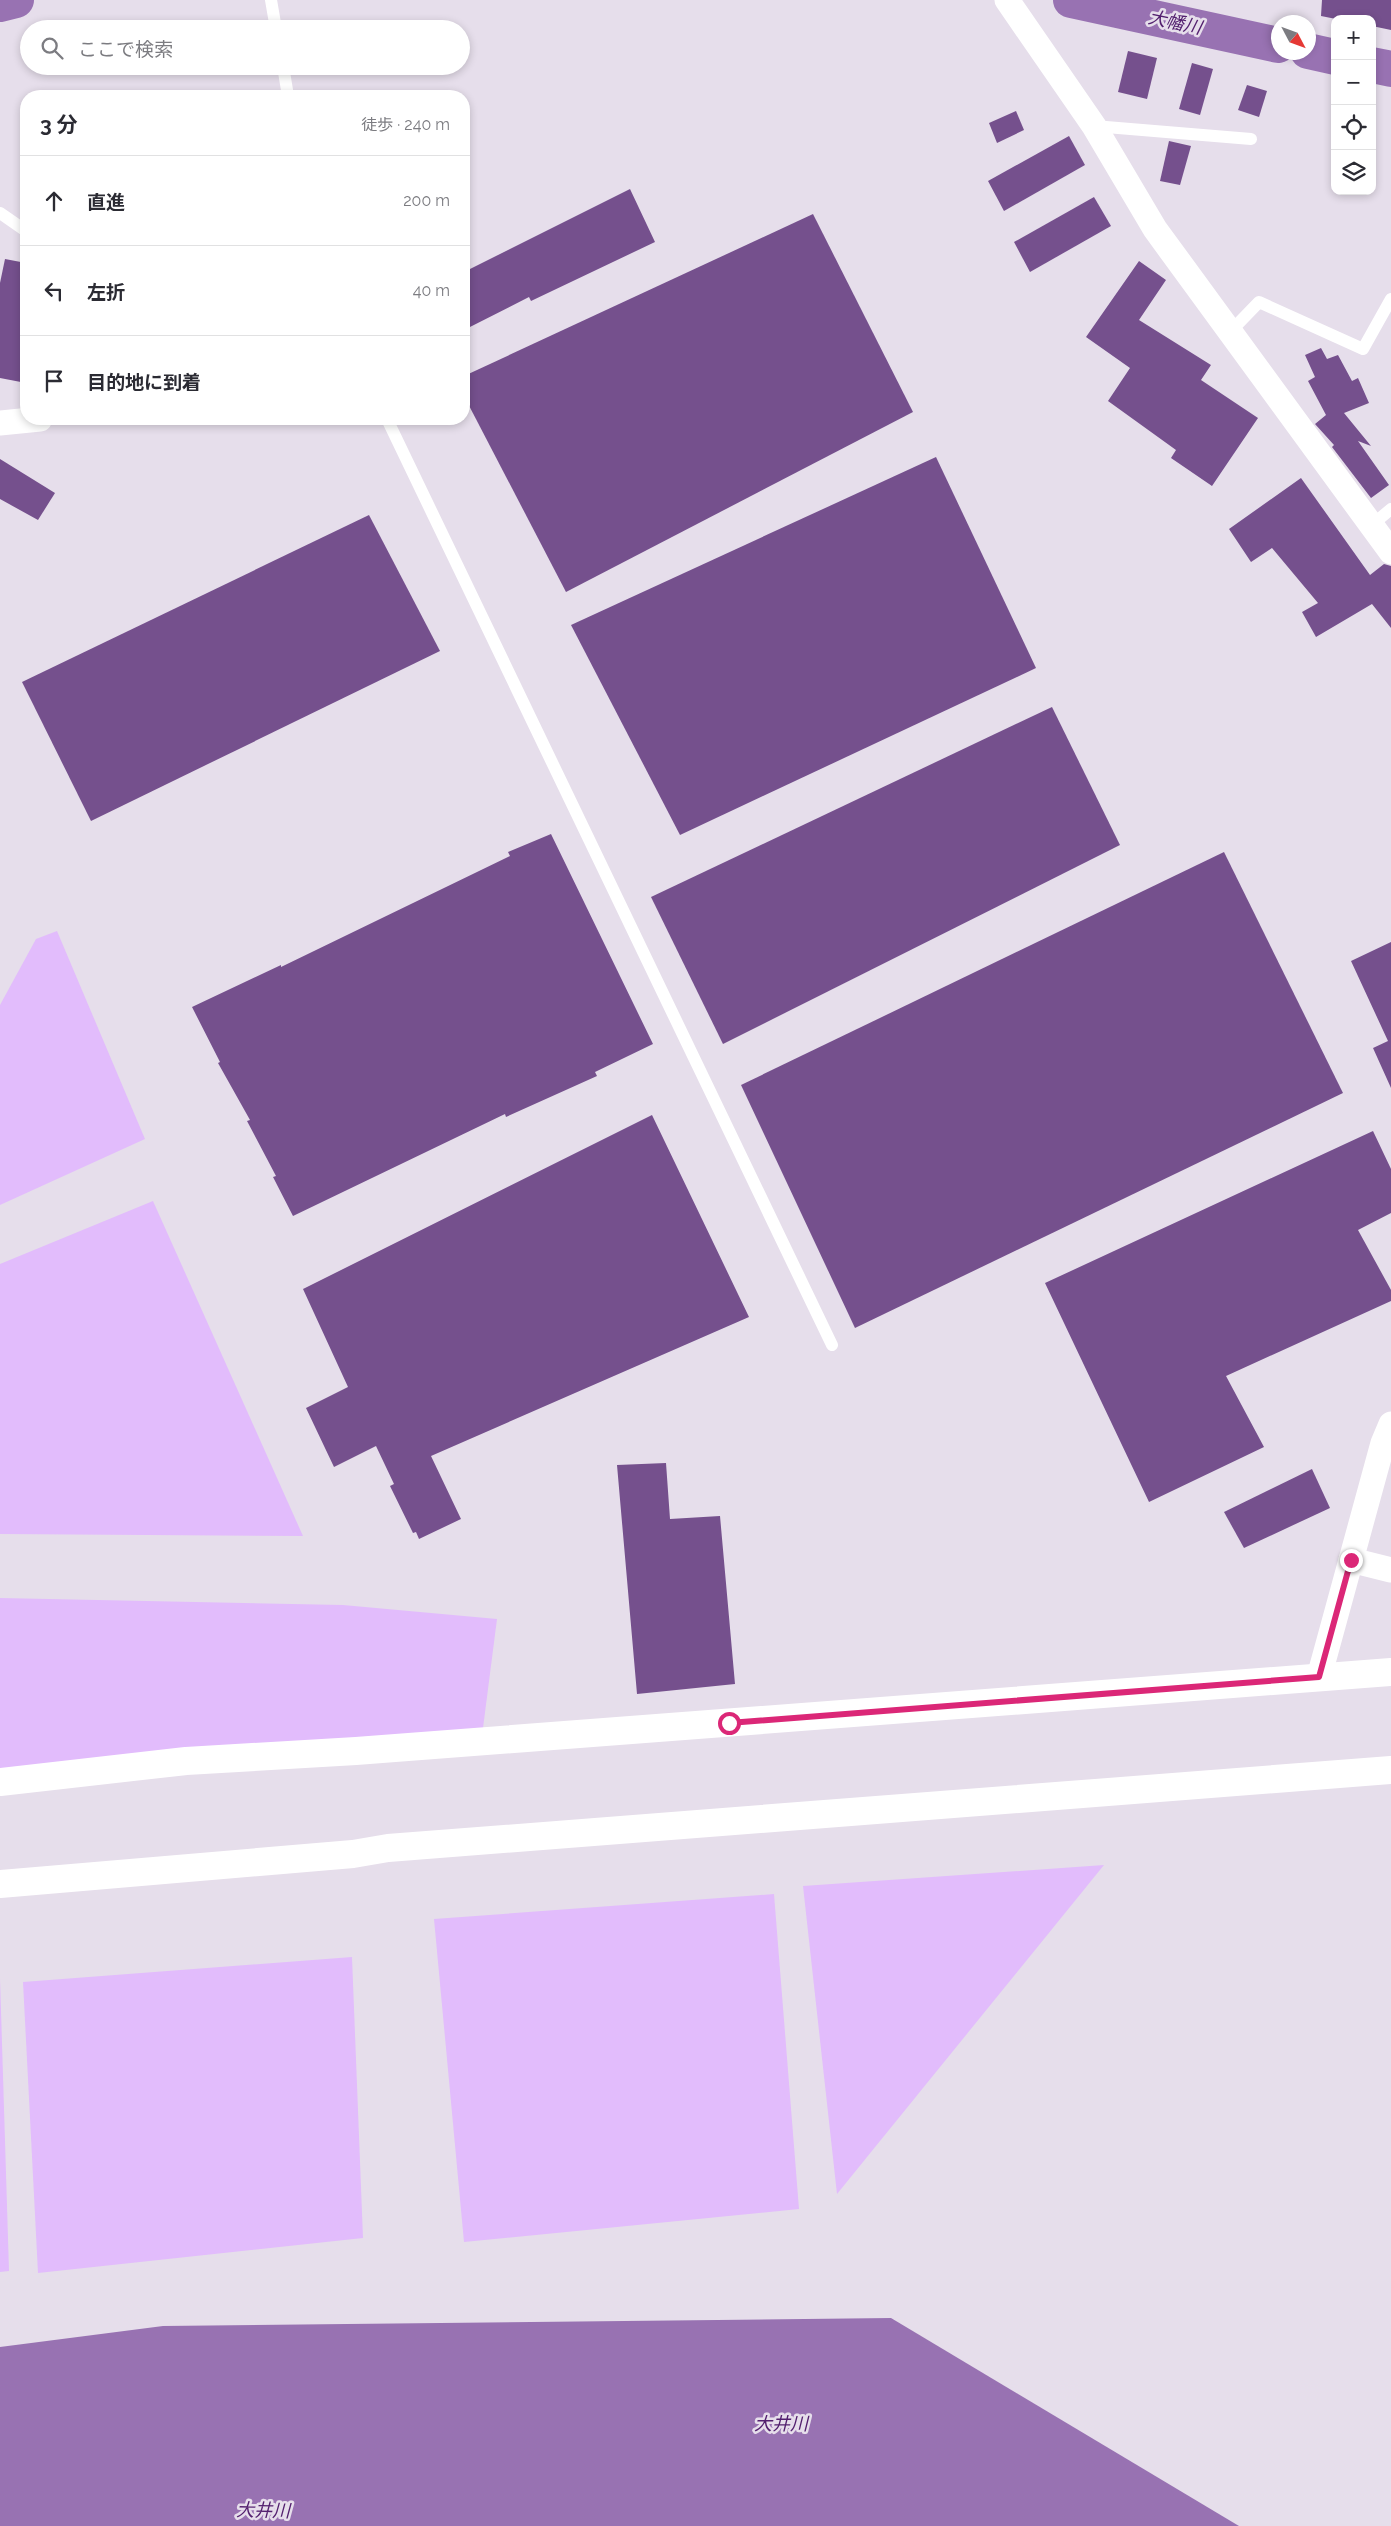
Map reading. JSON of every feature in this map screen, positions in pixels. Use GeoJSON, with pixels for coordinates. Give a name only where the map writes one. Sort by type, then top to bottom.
{"type":"FeatureCollection","features":[{"type":"Feature","properties":{"kind":"street"},"geometry":{"type":"LineString","coordinates":[[1007,0],[1094,126],[1155,229],[1391,552]]}},
{"type":"Feature","properties":{"kind":"street"},"geometry":{"type":"LineString","coordinates":[[0,423],[20,421]]}},
{"type":"Feature","properties":{"kind":"street"},"geometry":{"type":"LineString","coordinates":[[1319,1677],[1383,1443],[1391,1424]]}},
{"type":"Feature","properties":{"kind":"street"},"geometry":{"type":"LineString","coordinates":[[1351,1560],[1391,1570]]}},
{"type":"Feature","properties":{"kind":"street"},"geometry":{"type":"LineString","coordinates":[[0,1782],[186,1762],[356,1751],[1391,1672]]}},
{"type":"Feature","properties":{"kind":"street"},"geometry":{"type":"LineString","coordinates":[[0,1884],[353,1854],[388,1848],[1391,1770]]}},
{"type":"Feature","properties":{"kind":"lane"},"geometry":{"type":"LineString","coordinates":[[271,0],[274,20]]}},
{"type":"Feature","properties":{"kind":"lane"},"geometry":{"type":"LineString","coordinates":[[284,75],[287,90]]}},
{"type":"Feature","properties":{"kind":"lane"},"geometry":{"type":"LineString","coordinates":[[1094,126],[1251,139]]}},
{"type":"Feature","properties":{"kind":"lane"},"geometry":{"type":"LineString","coordinates":[[0,214],[20,227]]}},
{"type":"Feature","properties":{"kind":"lane"},"geometry":{"type":"LineString","coordinates":[[1230,332],[1259,302],[1363,349],[1391,299]]}},
{"type":"Feature","properties":{"kind":"lane"},"geometry":{"type":"LineString","coordinates":[[390,425],[832,1346]]}},
{"type":"Feature","properties":{"kind":"lane"},"geometry":{"type":"LineString","coordinates":[[1372,525],[1391,509]]}},
{"type":"Feature","properties":{"kind":"shaded area"},"geometry":{"type":"Polygon","coordinates":[[[57,931],[145,1139],[0,1205],[0,1005],[36,939],[57,931]]]}},
{"type":"Feature","properties":{"kind":"shaded area"},"geometry":{"type":"Polygon","coordinates":[[[153,1201],[303,1536],[0,1534],[0,1264],[153,1201]]]}},
{"type":"Feature","properties":{"kind":"shaded area"},"geometry":{"type":"Polygon","coordinates":[[[0,1598],[343,1605],[497,1619],[483,1728],[0,1770],[0,1598]]]}},
{"type":"Feature","properties":{"kind":"shaded area"},"geometry":{"type":"Polygon","coordinates":[[[1104,1865],[837,2194],[803,1886],[1104,1865]]]}},
{"type":"Feature","properties":{"kind":"shaded area"},"geometry":{"type":"Polygon","coordinates":[[[774,1894],[799,2209],[464,2242],[434,1919],[774,1894]]]}},
{"type":"Feature","properties":{"kind":"shaded area"},"geometry":{"type":"Polygon","coordinates":[[[352,1957],[363,2238],[38,2273],[23,1982],[352,1957]]]}},
{"type":"Feature","properties":{"kind":"shaded area"},"geometry":{"type":"Polygon","coordinates":[[[0,1978],[9,2271],[0,2272],[0,1978]]]}},
{"type":"Feature","properties":{"kind":"water","name":"大井川"},"geometry":{"type":"Polygon","coordinates":[[[891,2318],[1239,2526],[0,2526],[0,2347],[163,2326],[891,2318]]]}},
{"type":"Feature","properties":{"kind":"building"},"geometry":{"type":"Polygon","coordinates":[[[1322,0],[1391,0],[1391,30],[1376,27],[1376,15],[1331,15],[1331,18],[1321,16],[1322,0]]]}},
{"type":"Feature","properties":{"kind":"building"},"geometry":{"type":"Polygon","coordinates":[[[1128,51],[1157,58],[1147,99],[1118,92],[1128,51]]]}},
{"type":"Feature","properties":{"kind":"building"},"geometry":{"type":"Polygon","coordinates":[[[1192,63],[1213,69],[1200,115],[1179,109],[1192,63]]]}},
{"type":"Feature","properties":{"kind":"building"},"geometry":{"type":"Polygon","coordinates":[[[1247,85],[1267,91],[1259,117],[1238,110],[1247,85]]]}},
{"type":"Feature","properties":{"kind":"building"},"geometry":{"type":"Polygon","coordinates":[[[1016,111],[1024,130],[997,143],[989,123],[1016,111]]]}},
{"type":"Feature","properties":{"kind":"building"},"geometry":{"type":"Polygon","coordinates":[[[1069,136],[1085,165],[1004,211],[988,181],[1069,136]]]}},
{"type":"Feature","properties":{"kind":"building"},"geometry":{"type":"Polygon","coordinates":[[[1169,141],[1191,146],[1180,185],[1160,181],[1169,141]]]}},
{"type":"Feature","properties":{"kind":"building"},"geometry":{"type":"Polygon","coordinates":[[[630,189],[655,242],[531,301],[529,297],[470,327],[470,269],[630,189]]]}},
{"type":"Feature","properties":{"kind":"building"},"geometry":{"type":"Polygon","coordinates":[[[1094,197],[1111,226],[1030,272],[1014,242],[1094,197]]]}},
{"type":"Feature","properties":{"kind":"building"},"geometry":{"type":"Polygon","coordinates":[[[813,214],[913,412],[566,592],[470,408],[470,373],[813,214]]]}},
{"type":"Feature","properties":{"kind":"building"},"geometry":{"type":"Polygon","coordinates":[[[5,259],[20,262],[20,382],[0,378],[0,283],[5,259]]]}},
{"type":"Feature","properties":{"kind":"building"},"geometry":{"type":"Polygon","coordinates":[[[1139,261],[1166,280],[1139,320],[1211,365],[1201,380],[1258,418],[1212,486],[1171,458],[1176,450],[1108,401],[1130,368],[1086,337],[1139,261]]]}},
{"type":"Feature","properties":{"kind":"building"},"geometry":{"type":"Polygon","coordinates":[[[1321,348],[1327,359],[1338,355],[1352,381],[1358,378],[1369,403],[1344,413],[1371,446],[1358,441],[1389,485],[1371,498],[1332,447],[1334,445],[1315,424],[1326,415],[1308,381],[1315,377],[1305,355],[1321,348]]]}},
{"type":"Feature","properties":{"kind":"building"},"geometry":{"type":"Polygon","coordinates":[[[936,457],[1036,668],[680,835],[571,625],[936,457]]]}},
{"type":"Feature","properties":{"kind":"building"},"geometry":{"type":"Polygon","coordinates":[[[0,459],[55,493],[38,520],[0,499],[0,459]]]}},
{"type":"Feature","properties":{"kind":"building"},"geometry":{"type":"Polygon","coordinates":[[[1301,478],[1370,575],[1384,564],[1391,566],[1391,628],[1372,604],[1316,637],[1302,612],[1318,603],[1272,548],[1251,562],[1229,529],[1301,478]]]}},
{"type":"Feature","properties":{"kind":"building"},"geometry":{"type":"Polygon","coordinates":[[[369,515],[440,651],[91,821],[22,682],[369,515]]]}},
{"type":"Feature","properties":{"kind":"building"},"geometry":{"type":"Polygon","coordinates":[[[1052,707],[1120,845],[723,1044],[651,897],[1052,707]]]}},
{"type":"Feature","properties":{"kind":"building"},"geometry":{"type":"Polygon","coordinates":[[[551,834],[653,1044],[595,1072],[597,1076],[506,1117],[505,1114],[293,1216],[273,1177],[276,1176],[247,1121],[250,1120],[218,1063],[220,1062],[192,1007],[281,965],[281,967],[510,856],[508,852],[551,834]]]}},
{"type":"Feature","properties":{"kind":"building"},"geometry":{"type":"Polygon","coordinates":[[[1224,852],[1343,1093],[855,1328],[741,1085],[1224,852]]]}},
{"type":"Feature","properties":{"kind":"building"},"geometry":{"type":"Polygon","coordinates":[[[1391,942],[1391,1088],[1373,1048],[1388,1041],[1351,961],[1391,942]]]}},
{"type":"Feature","properties":{"kind":"building"},"geometry":{"type":"Polygon","coordinates":[[[652,1115],[749,1317],[431,1456],[461,1519],[419,1539],[416,1532],[413,1533],[390,1486],[394,1484],[376,1446],[334,1467],[306,1408],[348,1387],[303,1289],[652,1115]]]}},
{"type":"Feature","properties":{"kind":"building"},"geometry":{"type":"Polygon","coordinates":[[[1373,1131],[1391,1169],[1391,1213],[1358,1230],[1391,1290],[1391,1301],[1226,1376],[1264,1447],[1149,1502],[1045,1283],[1373,1131]]]}},
{"type":"Feature","properties":{"kind":"building"},"geometry":{"type":"Polygon","coordinates":[[[666,1463],[670,1519],[720,1516],[735,1684],[637,1694],[617,1465],[666,1463]]]}},
{"type":"Feature","properties":{"kind":"building"},"geometry":{"type":"Polygon","coordinates":[[[1312,1469],[1330,1508],[1244,1548],[1224,1512],[1312,1469]]]}},
{"type":"Feature","properties":{"kind":"waterway","name":"大幡川"},"geometry":{"type":"LineString","coordinates":[[0,4],[16,0]]}},
{"type":"Feature","properties":{"kind":"waterway","name":"大幡川"},"geometry":{"type":"LineString","coordinates":[[1071,0],[1271,43]]}},
{"type":"Feature","properties":{"kind":"waterway","name":"大幡川"},"geometry":{"type":"LineString","coordinates":[[1316,53],[1331,56]]}},
{"type":"Feature","properties":{"kind":"waterway","name":"大幡川"},"geometry":{"type":"LineString","coordinates":[[1376,66],[1391,69]]}},
{"type":"Feature","properties":{"kind":"route"},"geometry":{"type":"LineString","coordinates":[[729,1723],[1319,1677],[1351,1560]]}}]}
